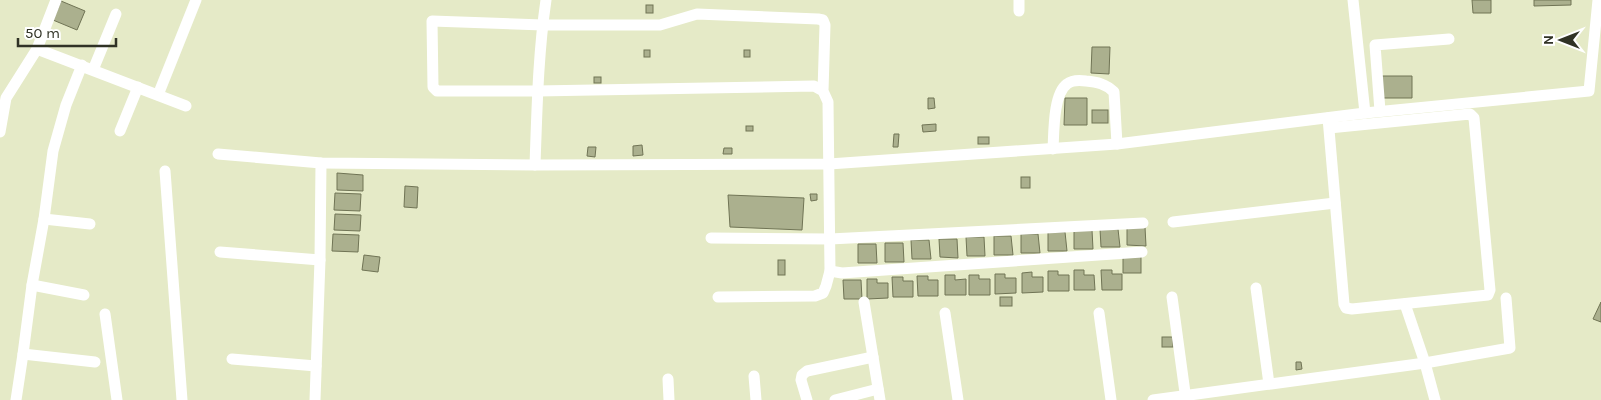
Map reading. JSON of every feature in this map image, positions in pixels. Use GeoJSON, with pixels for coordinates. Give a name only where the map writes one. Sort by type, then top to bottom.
{"type":"FeatureCollection","features":[{"type":"Feature","properties":{"kind":"street"},"geometry":{"type":"LineString","coordinates":[[0,132],[6,98],[37,49],[56,0]]}},
{"type":"Feature","properties":{"kind":"street"},"geometry":{"type":"LineString","coordinates":[[158,95],[196,0]]}},
{"type":"Feature","properties":{"kind":"street"},"geometry":{"type":"LineString","coordinates":[[535,165],[538,91],[546,0]]}},
{"type":"Feature","properties":{"kind":"street"},"geometry":{"type":"LineString","coordinates":[[1353,0],[1365,113]]}},
{"type":"Feature","properties":{"kind":"street"},"geometry":{"type":"LineString","coordinates":[[1329,123],[1380,111],[1589,90],[1598,0]]}},
{"type":"Feature","properties":{"kind":"street"},"geometry":{"type":"LineString","coordinates":[[93,70],[116,14]]}},
{"type":"Feature","properties":{"kind":"street"},"geometry":{"type":"LineString","coordinates":[[718,298],[815,296],[823,293],[826,286],[830,271],[830,239],[828,102],[823,91],[825,25],[823,20],[697,14],[660,25],[432,21],[433,87],[437,90],[538,91],[814,86],[823,91]]}},
{"type":"Feature","properties":{"kind":"street"},"geometry":{"type":"LineString","coordinates":[[1380,111],[1374,44],[1449,39]]}},
{"type":"Feature","properties":{"kind":"street"},"geometry":{"type":"LineString","coordinates":[[37,49],[186,106]]}},
{"type":"Feature","properties":{"kind":"street"},"geometry":{"type":"LineString","coordinates":[[16,400],[24,354],[32,285],[44,219],[52,151],[66,105],[82,65]]}},
{"type":"Feature","properties":{"kind":"street"},"geometry":{"type":"LineString","coordinates":[[1054,149],[1056,108],[1059,95],[1066,84],[1077,80],[1091,81],[1107,86],[1114,92],[1116,144]]}},
{"type":"Feature","properties":{"kind":"street"},"geometry":{"type":"LineString","coordinates":[[120,131],[138,87]]}},
{"type":"Feature","properties":{"kind":"street"},"geometry":{"type":"LineString","coordinates":[[218,154],[321,163],[535,165],[829,164],[1054,149],[1329,123],[1470,114],[1474,118],[1490,290],[1488,295],[1352,309],[1346,308],[1344,304],[1329,123]]}},
{"type":"Feature","properties":{"kind":"street"},"geometry":{"type":"LineString","coordinates":[[315,400],[321,163]]}},
{"type":"Feature","properties":{"kind":"street"},"geometry":{"type":"LineString","coordinates":[[165,171],[182,400]]}},
{"type":"Feature","properties":{"kind":"street"},"geometry":{"type":"LineString","coordinates":[[1173,222],[1335,203]]}},
{"type":"Feature","properties":{"kind":"street"},"geometry":{"type":"LineString","coordinates":[[44,219],[90,224]]}},
{"type":"Feature","properties":{"kind":"street"},"geometry":{"type":"LineString","coordinates":[[711,238],[830,239],[1142,223]]}},
{"type":"Feature","properties":{"kind":"street"},"geometry":{"type":"LineString","coordinates":[[220,252],[320,260]]}},
{"type":"Feature","properties":{"kind":"street"},"geometry":{"type":"LineString","coordinates":[[830,271],[842,273],[1142,252]]}},
{"type":"Feature","properties":{"kind":"street"},"geometry":{"type":"LineString","coordinates":[[32,285],[84,295]]}},
{"type":"Feature","properties":{"kind":"street"},"geometry":{"type":"LineString","coordinates":[[1256,288],[1268,384]]}},
{"type":"Feature","properties":{"kind":"street"},"geometry":{"type":"LineString","coordinates":[[1172,297],[1185,398]]}},
{"type":"Feature","properties":{"kind":"street"},"geometry":{"type":"LineString","coordinates":[[1153,400],[1185,398],[1268,384],[1426,364],[1510,348],[1506,298]]}},
{"type":"Feature","properties":{"kind":"street"},"geometry":{"type":"LineString","coordinates":[[835,400],[879,394],[864,302]]}},
{"type":"Feature","properties":{"kind":"street"},"geometry":{"type":"LineString","coordinates":[[1405,304],[1426,364],[1435,400]]}},
{"type":"Feature","properties":{"kind":"street"},"geometry":{"type":"LineString","coordinates":[[945,313],[958,400]]}},
{"type":"Feature","properties":{"kind":"street"},"geometry":{"type":"LineString","coordinates":[[1099,313],[1111,400]]}},
{"type":"Feature","properties":{"kind":"street"},"geometry":{"type":"LineString","coordinates":[[105,314],[118,400]]}},
{"type":"Feature","properties":{"kind":"street"},"geometry":{"type":"LineString","coordinates":[[24,354],[95,362]]}},
{"type":"Feature","properties":{"kind":"street"},"geometry":{"type":"LineString","coordinates":[[807,400],[801,380],[802,375],[807,371],[873,357]]}},
{"type":"Feature","properties":{"kind":"street"},"geometry":{"type":"LineString","coordinates":[[232,359],[316,366]]}},
{"type":"Feature","properties":{"kind":"street"},"geometry":{"type":"LineString","coordinates":[[754,376],[756,400]]}},
{"type":"Feature","properties":{"kind":"street"},"geometry":{"type":"LineString","coordinates":[[668,379],[669,400]]}},
{"type":"Feature","properties":{"kind":"building"},"geometry":{"type":"Polygon","coordinates":[[[1472,0],[1491,0],[1491,13],[1473,13],[1472,0]]]}},
{"type":"Feature","properties":{"kind":"building"},"geometry":{"type":"Polygon","coordinates":[[[1534,0],[1571,0],[1571,5],[1534,6],[1534,0]]]}},
{"type":"Feature","properties":{"kind":"building"},"geometry":{"type":"Polygon","coordinates":[[[61,1],[85,11],[77,30],[53,20],[61,1]]]}},
{"type":"Feature","properties":{"kind":"building"},"geometry":{"type":"Polygon","coordinates":[[[646,5],[653,5],[653,13],[646,13],[646,5]]]}},
{"type":"Feature","properties":{"kind":"building"},"geometry":{"type":"Polygon","coordinates":[[[1092,47],[1110,47],[1109,74],[1091,73],[1092,47]]]}},
{"type":"Feature","properties":{"kind":"building"},"geometry":{"type":"Polygon","coordinates":[[[644,50],[650,50],[650,57],[644,57],[644,50]]]}},
{"type":"Feature","properties":{"kind":"building"},"geometry":{"type":"Polygon","coordinates":[[[744,50],[750,50],[750,57],[744,57],[744,50]]]}},
{"type":"Feature","properties":{"kind":"building"},"geometry":{"type":"Polygon","coordinates":[[[1382,76],[1412,76],[1412,98],[1383,98],[1382,76]]]}},
{"type":"Feature","properties":{"kind":"building"},"geometry":{"type":"Polygon","coordinates":[[[594,77],[601,77],[601,83],[594,83],[594,77]]]}},
{"type":"Feature","properties":{"kind":"building"},"geometry":{"type":"Polygon","coordinates":[[[928,98],[934,98],[935,108],[928,109],[928,98]]]}},
{"type":"Feature","properties":{"kind":"building"},"geometry":{"type":"Polygon","coordinates":[[[1065,98],[1087,98],[1087,125],[1064,125],[1065,98]]]}},
{"type":"Feature","properties":{"kind":"building"},"geometry":{"type":"Polygon","coordinates":[[[1092,110],[1108,110],[1108,123],[1092,123],[1092,110]]]}},
{"type":"Feature","properties":{"kind":"building"},"geometry":{"type":"Polygon","coordinates":[[[936,124],[936,131],[923,132],[922,125],[936,124]]]}},
{"type":"Feature","properties":{"kind":"building"},"geometry":{"type":"Polygon","coordinates":[[[746,126],[753,126],[753,131],[746,131],[746,126]]]}},
{"type":"Feature","properties":{"kind":"building"},"geometry":{"type":"Polygon","coordinates":[[[894,134],[899,134],[898,147],[893,147],[894,134]]]}},
{"type":"Feature","properties":{"kind":"building"},"geometry":{"type":"Polygon","coordinates":[[[978,137],[989,137],[989,144],[978,144],[978,137]]]}},
{"type":"Feature","properties":{"kind":"building"},"geometry":{"type":"Polygon","coordinates":[[[642,145],[643,155],[633,156],[633,146],[642,145]]]}},
{"type":"Feature","properties":{"kind":"building"},"geometry":{"type":"Polygon","coordinates":[[[588,147],[596,147],[595,157],[587,156],[588,147]]]}},
{"type":"Feature","properties":{"kind":"building"},"geometry":{"type":"Polygon","coordinates":[[[724,148],[732,148],[732,154],[723,154],[724,148]]]}},
{"type":"Feature","properties":{"kind":"building"},"geometry":{"type":"Polygon","coordinates":[[[337,173],[363,175],[363,191],[337,190],[337,173]]]}},
{"type":"Feature","properties":{"kind":"building"},"geometry":{"type":"Polygon","coordinates":[[[1021,177],[1030,177],[1030,188],[1021,188],[1021,177]]]}},
{"type":"Feature","properties":{"kind":"building"},"geometry":{"type":"Polygon","coordinates":[[[405,186],[418,187],[417,208],[404,207],[405,186]]]}},
{"type":"Feature","properties":{"kind":"building"},"geometry":{"type":"Polygon","coordinates":[[[335,193],[361,194],[360,211],[334,210],[335,193]]]}},
{"type":"Feature","properties":{"kind":"building"},"geometry":{"type":"Polygon","coordinates":[[[810,194],[817,194],[817,200],[811,201],[810,194]]]}},
{"type":"Feature","properties":{"kind":"building"},"geometry":{"type":"Polygon","coordinates":[[[728,195],[804,198],[802,230],[730,227],[728,195]]]}},
{"type":"Feature","properties":{"kind":"building"},"geometry":{"type":"Polygon","coordinates":[[[335,214],[361,215],[360,231],[334,230],[335,214]]]}},
{"type":"Feature","properties":{"kind":"building"},"geometry":{"type":"Polygon","coordinates":[[[1127,227],[1145,227],[1146,246],[1127,245],[1127,227]]]}},
{"type":"Feature","properties":{"kind":"building"},"geometry":{"type":"Polygon","coordinates":[[[1100,229],[1118,229],[1120,247],[1101,247],[1100,229]]]}},
{"type":"Feature","properties":{"kind":"building"},"geometry":{"type":"Polygon","coordinates":[[[1074,230],[1092,230],[1093,249],[1074,249],[1074,230]]]}},
{"type":"Feature","properties":{"kind":"building"},"geometry":{"type":"Polygon","coordinates":[[[1048,232],[1065,232],[1067,251],[1048,251],[1048,232]]]}},
{"type":"Feature","properties":{"kind":"building"},"geometry":{"type":"Polygon","coordinates":[[[333,234],[359,235],[358,252],[332,251],[333,234]]]}},
{"type":"Feature","properties":{"kind":"building"},"geometry":{"type":"Polygon","coordinates":[[[1021,234],[1038,234],[1040,253],[1021,253],[1021,234]]]}},
{"type":"Feature","properties":{"kind":"building"},"geometry":{"type":"Polygon","coordinates":[[[994,236],[1011,236],[1013,255],[994,255],[994,236]]]}},
{"type":"Feature","properties":{"kind":"building"},"geometry":{"type":"Polygon","coordinates":[[[966,237],[984,237],[985,256],[967,256],[966,237]]]}},
{"type":"Feature","properties":{"kind":"building"},"geometry":{"type":"Polygon","coordinates":[[[939,239],[957,239],[958,258],[940,257],[939,239]]]}},
{"type":"Feature","properties":{"kind":"building"},"geometry":{"type":"Polygon","coordinates":[[[911,240],[929,240],[931,259],[912,259],[911,240]]]}},
{"type":"Feature","properties":{"kind":"building"},"geometry":{"type":"Polygon","coordinates":[[[885,243],[903,243],[904,262],[885,262],[885,243]]]}},
{"type":"Feature","properties":{"kind":"building"},"geometry":{"type":"Polygon","coordinates":[[[858,244],[876,244],[877,263],[858,263],[858,244]]]}},
{"type":"Feature","properties":{"kind":"building"},"geometry":{"type":"Polygon","coordinates":[[[364,255],[380,257],[378,272],[362,270],[364,255]]]}},
{"type":"Feature","properties":{"kind":"building"},"geometry":{"type":"Polygon","coordinates":[[[1123,256],[1141,256],[1141,273],[1123,273],[1123,256]]]}},
{"type":"Feature","properties":{"kind":"building"},"geometry":{"type":"Polygon","coordinates":[[[778,260],[785,260],[785,275],[778,275],[778,260]]]}},
{"type":"Feature","properties":{"kind":"building"},"geometry":{"type":"Polygon","coordinates":[[[1074,270],[1084,270],[1084,275],[1094,275],[1095,290],[1074,290],[1074,270]]]}},
{"type":"Feature","properties":{"kind":"building"},"geometry":{"type":"Polygon","coordinates":[[[1101,270],[1112,270],[1112,274],[1122,274],[1122,290],[1102,290],[1101,270]]]}},
{"type":"Feature","properties":{"kind":"building"},"geometry":{"type":"Polygon","coordinates":[[[1048,271],[1058,271],[1058,275],[1069,275],[1069,291],[1048,291],[1048,271]]]}},
{"type":"Feature","properties":{"kind":"building"},"geometry":{"type":"Polygon","coordinates":[[[1032,272],[1032,277],[1043,277],[1043,292],[1022,293],[1022,273],[1032,272]]]}},
{"type":"Feature","properties":{"kind":"building"},"geometry":{"type":"Polygon","coordinates":[[[995,274],[1005,274],[1005,278],[1016,278],[1016,293],[995,294],[995,274]]]}},
{"type":"Feature","properties":{"kind":"building"},"geometry":{"type":"Polygon","coordinates":[[[945,275],[955,275],[955,280],[966,279],[966,295],[945,295],[945,275]]]}},
{"type":"Feature","properties":{"kind":"building"},"geometry":{"type":"Polygon","coordinates":[[[969,275],[979,275],[979,279],[990,279],[990,295],[969,295],[969,275]]]}},
{"type":"Feature","properties":{"kind":"building"},"geometry":{"type":"Polygon","coordinates":[[[917,276],[928,276],[928,280],[938,280],[938,296],[918,296],[917,276]]]}},
{"type":"Feature","properties":{"kind":"building"},"geometry":{"type":"Polygon","coordinates":[[[892,277],[903,277],[903,281],[913,281],[913,297],[893,297],[892,277]]]}},
{"type":"Feature","properties":{"kind":"building"},"geometry":{"type":"Polygon","coordinates":[[[867,279],[877,279],[877,283],[888,283],[888,298],[867,299],[867,279]]]}},
{"type":"Feature","properties":{"kind":"building"},"geometry":{"type":"Polygon","coordinates":[[[843,280],[861,280],[862,299],[844,299],[843,280]]]}},
{"type":"Feature","properties":{"kind":"building"},"geometry":{"type":"Polygon","coordinates":[[[1000,297],[1012,297],[1012,306],[1000,306],[1000,297]]]}},
{"type":"Feature","properties":{"kind":"building"},"geometry":{"type":"Polygon","coordinates":[[[1601,302],[1601,322],[1593,319],[1601,302]]]}},
{"type":"Feature","properties":{"kind":"building"},"geometry":{"type":"Polygon","coordinates":[[[1162,337],[1173,337],[1173,347],[1162,347],[1162,337]]]}},
{"type":"Feature","properties":{"kind":"building"},"geometry":{"type":"Polygon","coordinates":[[[1296,362],[1301,362],[1302,369],[1296,370],[1296,362]]]}}]}
